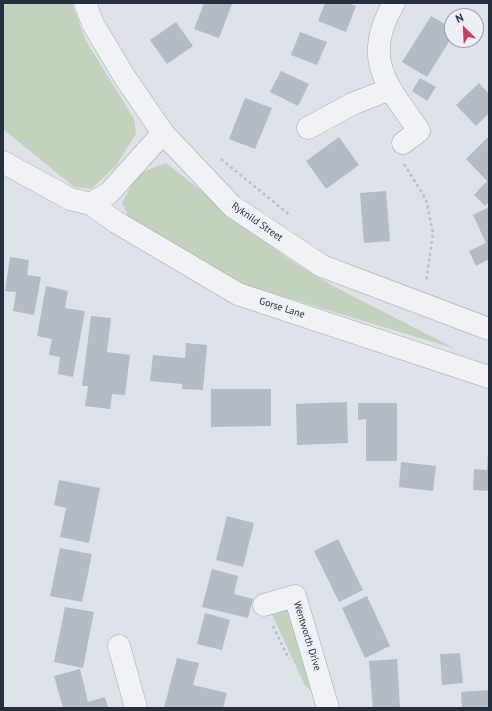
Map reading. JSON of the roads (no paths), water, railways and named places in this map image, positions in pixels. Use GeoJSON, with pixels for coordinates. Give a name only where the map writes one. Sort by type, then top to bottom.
{"type":"FeatureCollection","features":[{"type":"Feature","properties":{"kind":"street","name":"Ryknild Street"},"geometry":{"type":"LineString","coordinates":[[85,3],[93,24],[124,76],[163,134],[232,206],[322,266],[489,329]]}},
{"type":"Feature","properties":{"kind":"street"},"geometry":{"type":"LineString","coordinates":[[394,3],[380,31],[378,50],[380,66],[385,81],[419,131],[403,143]]}},
{"type":"Feature","properties":{"kind":"street"},"geometry":{"type":"LineString","coordinates":[[308,128],[352,104],[390,89]]}},
{"type":"Feature","properties":{"kind":"street"},"geometry":{"type":"LineString","coordinates":[[91,204],[109,193],[163,134]]}},
{"type":"Feature","properties":{"kind":"street","name":"Gorse Lane"},"geometry":{"type":"LineString","coordinates":[[3,162],[70,199],[91,204],[116,222],[238,294],[489,377]]}},
{"type":"Feature","properties":{"kind":"street","name":"Wentworth Drive"},"geometry":{"type":"LineString","coordinates":[[264,605],[295,596],[328,708]]}},
{"type":"Feature","properties":{"kind":"street"},"geometry":{"type":"LineString","coordinates":[[119,646],[136,708]]}}]}
